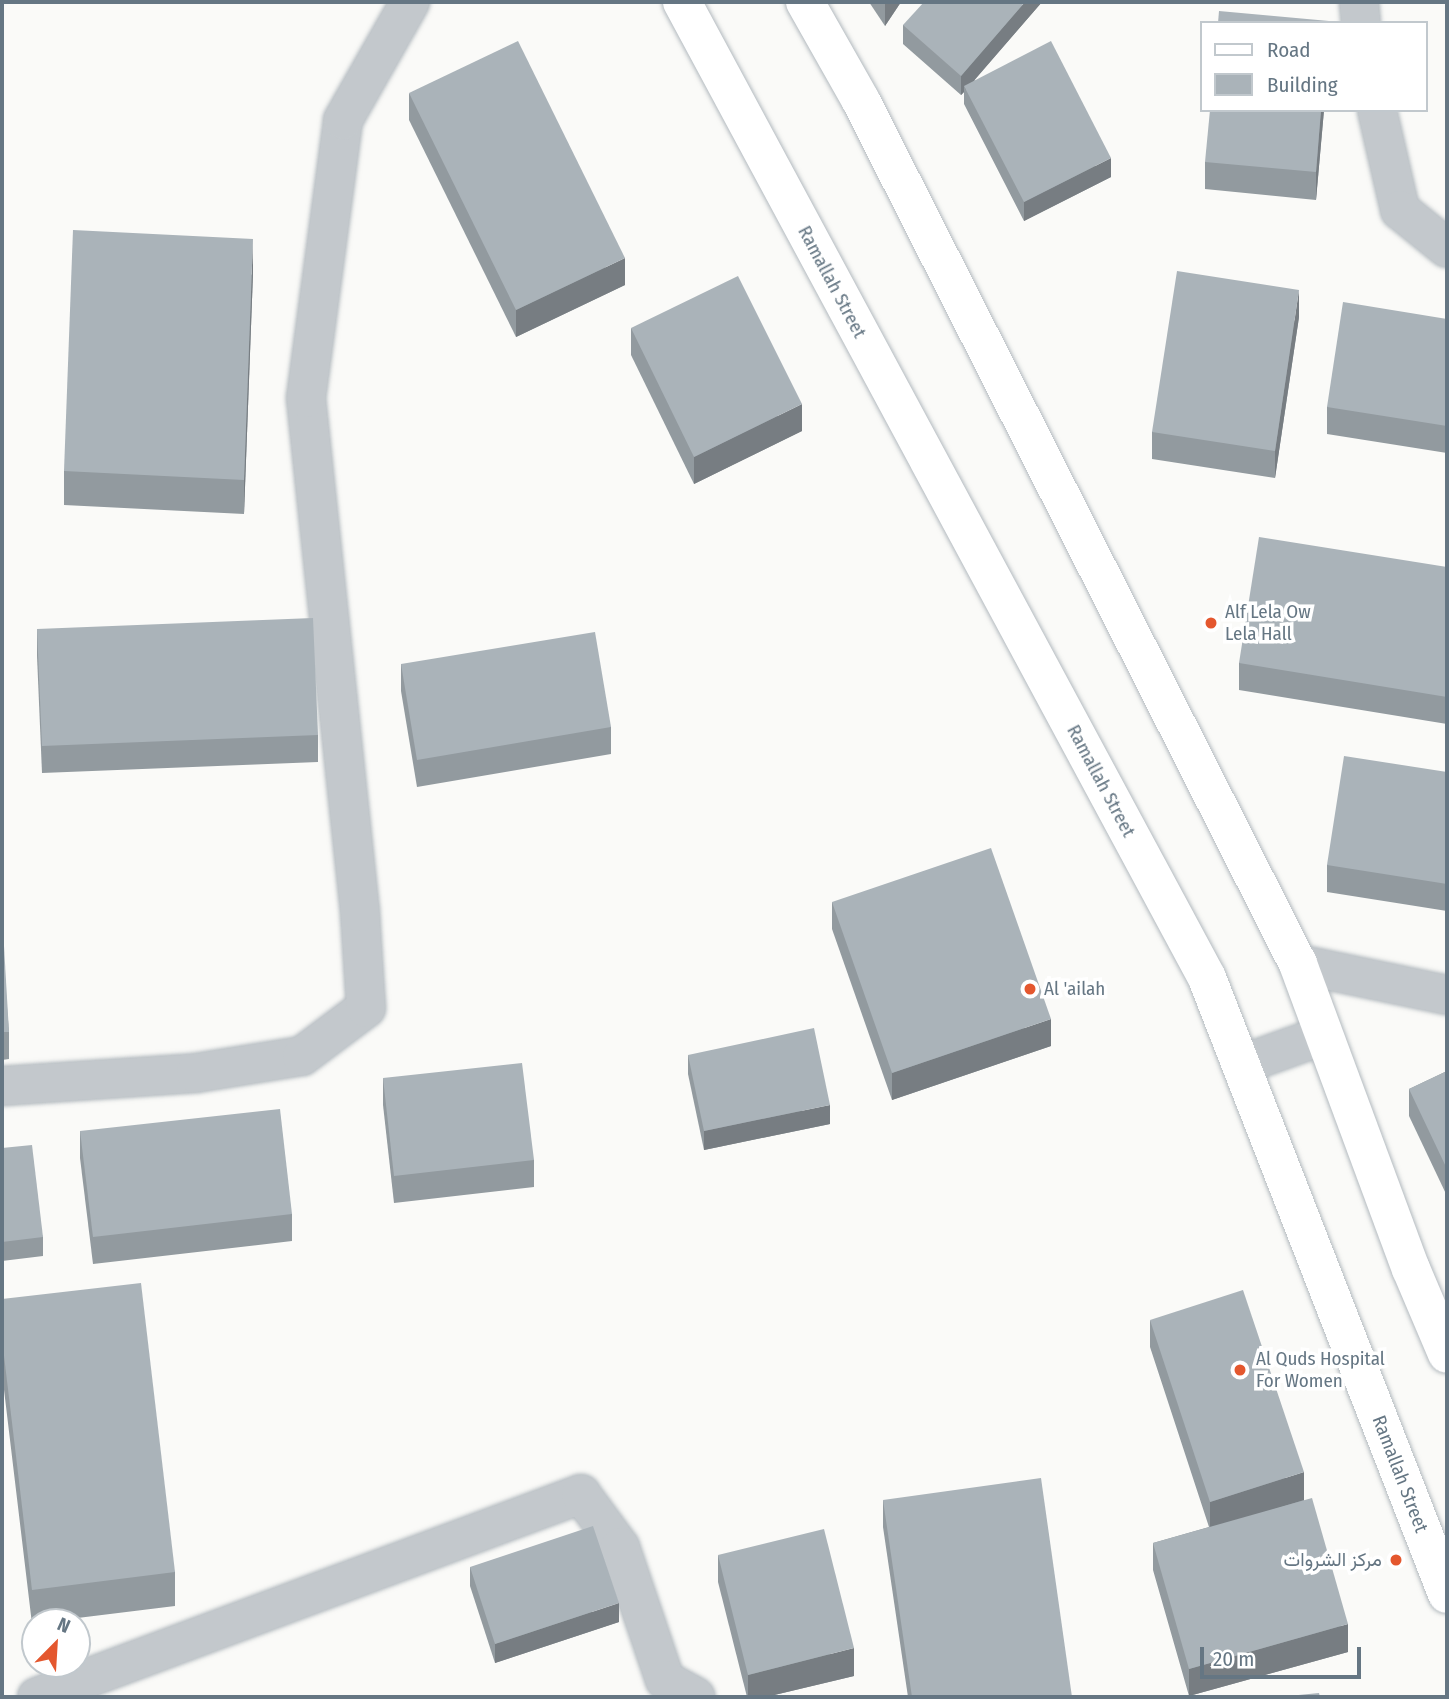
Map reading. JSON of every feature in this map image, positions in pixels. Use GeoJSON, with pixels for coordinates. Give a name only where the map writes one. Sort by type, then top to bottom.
{"type":"FeatureCollection","features":[{"type":"Feature","properties":{"kind":"main road","name":"Ramallah Street"},"geometry":{"type":"LineString","coordinates":[[682,2],[1207,978],[1447,1594]]}},
{"type":"Feature","properties":{"kind":"main road"},"geometry":{"type":"LineString","coordinates":[[805,2],[862,101],[1298,964],[1447,1354]]}},
{"type":"Feature","properties":{"kind":"street"},"geometry":{"type":"LineString","coordinates":[[2,1086],[196,1073],[302,1056],[366,1009],[360,912],[306,398],[342,120],[410,2]]}},
{"type":"Feature","properties":{"kind":"street"},"geometry":{"type":"LineString","coordinates":[[1359,2],[1361,21]]}},
{"type":"Feature","properties":{"kind":"street"},"geometry":{"type":"LineString","coordinates":[[1377,112],[1400,210],[1447,248]]}},
{"type":"Feature","properties":{"kind":"street"},"geometry":{"type":"LineString","coordinates":[[1298,964],[1447,995]]}},
{"type":"Feature","properties":{"kind":"street"},"geometry":{"type":"LineString","coordinates":[[1241,1065],[1324,1035]]}},
{"type":"Feature","properties":{"kind":"street"},"geometry":{"type":"LineString","coordinates":[[37,1697],[581,1494],[620,1547],[665,1680],[695,1697]]}},
{"type":"Feature","properties":{"kind":"building"},"geometry":{"type":"Polygon","coordinates":[[[924,2],[1025,2],[961,76],[903,25],[924,2]]]}},
{"type":"Feature","properties":{"kind":"building"},"geometry":{"type":"Polygon","coordinates":[[[1219,11],[1329,21],[1218,21],[1219,11]]]}},
{"type":"Feature","properties":{"kind":"building"},"geometry":{"type":"Polygon","coordinates":[[[518,41],[625,258],[516,310],[409,93],[518,41]]]}},
{"type":"Feature","properties":{"kind":"building"},"geometry":{"type":"Polygon","coordinates":[[[1051,41],[1111,158],[1024,202],[964,86],[1051,41]]]}},
{"type":"Feature","properties":{"kind":"building"},"geometry":{"type":"Polygon","coordinates":[[[1210,112],[1321,112],[1316,172],[1205,162],[1210,112]]]}},
{"type":"Feature","properties":{"kind":"building"},"geometry":{"type":"Polygon","coordinates":[[[73,230],[253,239],[244,480],[64,471],[73,230]]]}},
{"type":"Feature","properties":{"kind":"building"},"geometry":{"type":"Polygon","coordinates":[[[1177,271],[1299,290],[1275,451],[1152,432],[1177,271]]]}},
{"type":"Feature","properties":{"kind":"building"},"geometry":{"type":"Polygon","coordinates":[[[738,276],[802,404],[694,457],[631,328],[738,276]]]}},
{"type":"Feature","properties":{"kind":"building"},"geometry":{"type":"Polygon","coordinates":[[[1343,302],[1447,319],[1447,426],[1327,407],[1343,302]]]}},
{"type":"Feature","properties":{"kind":"building"},"geometry":{"type":"Polygon","coordinates":[[[1259,537],[1447,567],[1447,697],[1239,663],[1259,537]]]}},
{"type":"Feature","properties":{"kind":"building"},"geometry":{"type":"Polygon","coordinates":[[[313,618],[318,735],[42,746],[37,629],[313,618]]]}},
{"type":"Feature","properties":{"kind":"building"},"geometry":{"type":"Polygon","coordinates":[[[595,632],[611,727],[417,760],[401,664],[595,632]]]}},
{"type":"Feature","properties":{"kind":"building"},"geometry":{"type":"Polygon","coordinates":[[[1344,756],[1447,772],[1447,884],[1327,865],[1344,756]]]}},
{"type":"Feature","properties":{"kind":"building"},"geometry":{"type":"Polygon","coordinates":[[[991,848],[1051,1019],[892,1073],[832,902],[991,848]]]}},
{"type":"Feature","properties":{"kind":"building"},"geometry":{"type":"Polygon","coordinates":[[[4,946],[9,1032],[2,1032],[4,946]]]}},
{"type":"Feature","properties":{"kind":"building"},"geometry":{"type":"Polygon","coordinates":[[[814,1028],[830,1105],[704,1131],[688,1055],[814,1028]]]}},
{"type":"Feature","properties":{"kind":"building"},"geometry":{"type":"Polygon","coordinates":[[[522,1063],[534,1160],[394,1176],[383,1078],[522,1063]]]}},
{"type":"Feature","properties":{"kind":"building"},"geometry":{"type":"Polygon","coordinates":[[[1447,1071],[1447,1169],[1409,1089],[1447,1071]]]}},
{"type":"Feature","properties":{"kind":"building"},"geometry":{"type":"Polygon","coordinates":[[[280,1109],[292,1214],[93,1237],[80,1131],[280,1109]]]}},
{"type":"Feature","properties":{"kind":"building"},"geometry":{"type":"Polygon","coordinates":[[[32,1145],[43,1237],[2,1242],[2,1148],[32,1145]]]}},
{"type":"Feature","properties":{"kind":"building"},"geometry":{"type":"Polygon","coordinates":[[[141,1283],[175,1572],[32,1590],[2,1339],[2,1299],[141,1283]]]}},
{"type":"Feature","properties":{"kind":"building"},"geometry":{"type":"Polygon","coordinates":[[[1243,1290],[1304,1472],[1210,1502],[1150,1320],[1243,1290]]]}},
{"type":"Feature","properties":{"kind":"building"},"geometry":{"type":"Polygon","coordinates":[[[1041,1478],[1072,1697],[912,1697],[883,1500],[1041,1478]]]}},
{"type":"Feature","properties":{"kind":"building"},"geometry":{"type":"Polygon","coordinates":[[[1312,1498],[1348,1624],[1189,1669],[1153,1543],[1312,1498]]]}},
{"type":"Feature","properties":{"kind":"building"},"geometry":{"type":"Polygon","coordinates":[[[593,1526],[619,1603],[495,1644],[470,1567],[593,1526]]]}},
{"type":"Feature","properties":{"kind":"building"},"geometry":{"type":"Polygon","coordinates":[[[824,1529],[854,1648],[748,1675],[718,1555],[824,1529]]]}},
{"type":"Feature","properties":{"kind":"building"},"geometry":{"type":"Polygon","coordinates":[[[1319,1693],[1320,1697],[1278,1697],[1319,1693]]]}},
{"type":"Feature","properties":{"kind":"place","name":"Alf Lela Ow Lela Hall"},"geometry":{"type":"Point","coordinates":[1211,623]}},
{"type":"Feature","properties":{"kind":"place","name":"Al 'ailah"},"geometry":{"type":"Point","coordinates":[1030,989]}},
{"type":"Feature","properties":{"kind":"place","name":"Al Quds Hospital For Women"},"geometry":{"type":"Point","coordinates":[1240,1370]}},
{"type":"Feature","properties":{"kind":"place","name":"مركز الشروات"},"geometry":{"type":"Point","coordinates":[1396,1560]}}]}
